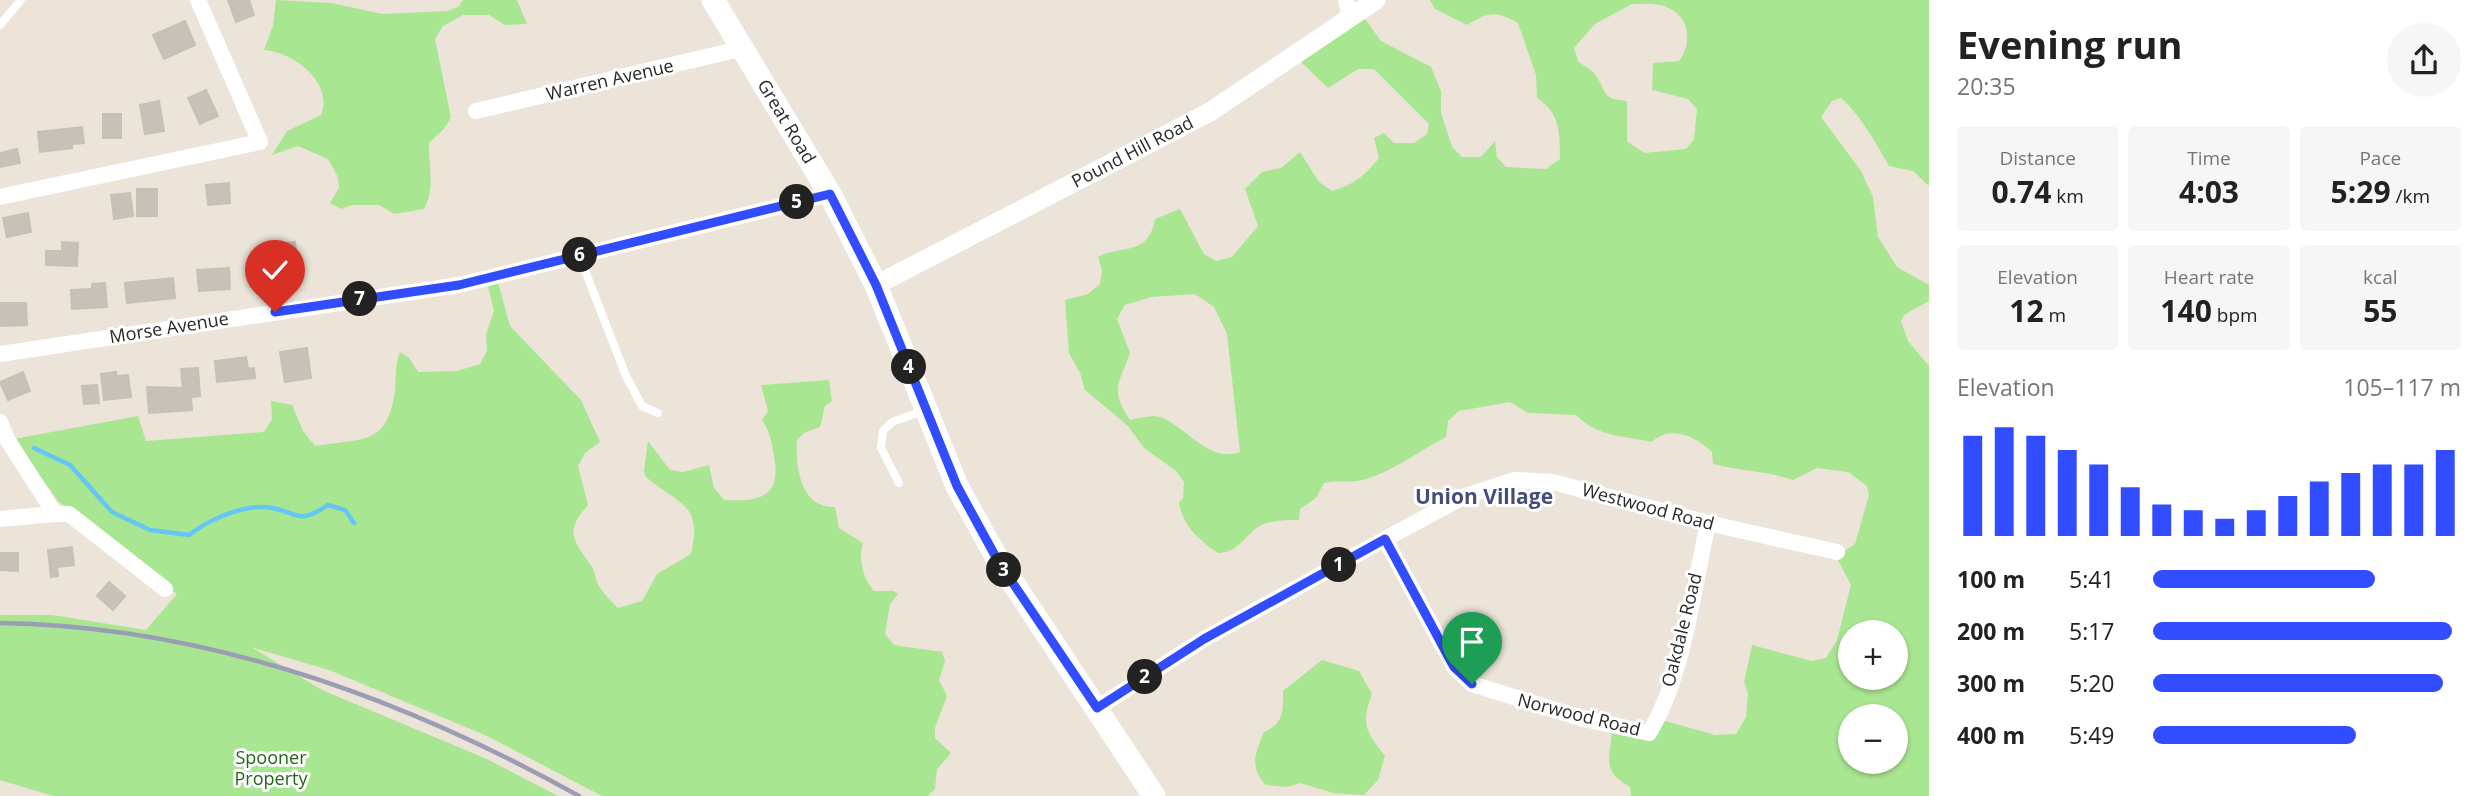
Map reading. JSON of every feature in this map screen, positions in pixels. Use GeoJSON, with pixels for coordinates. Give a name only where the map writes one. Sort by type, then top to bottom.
{"type":"FeatureCollection","features":[{"type":"Feature","properties":{"kind":"main road","name":"Great Road"},"geometry":{"type":"LineString","coordinates":[[713,0],[830,194],[876,285],[957,486],[998,561],[1154,796]]}},
{"type":"Feature","properties":{"kind":"street"},"geometry":{"type":"LineString","coordinates":[[0,197],[260,142],[198,0]]}},
{"type":"Feature","properties":{"kind":"street","name":"Pound Hill Road"},"geometry":{"type":"LineString","coordinates":[[876,285],[1210,112],[1348,9],[1376,0]]}},
{"type":"Feature","properties":{"kind":"street","name":"Warren Avenue"},"geometry":{"type":"LineString","coordinates":[[476,111],[744,48]]}},
{"type":"Feature","properties":{"kind":"street","name":"Morse Avenue"},"geometry":{"type":"LineString","coordinates":[[0,354],[459,285],[830,194]]}},
{"type":"Feature","properties":{"kind":"street"},"geometry":{"type":"LineString","coordinates":[[0,422],[7,439],[55,514]]}},
{"type":"Feature","properties":{"kind":"street","name":"Westwood Road"},"geometry":{"type":"LineString","coordinates":[[1097,708],[1204,639],[1385,539],[1465,496],[1514,480],[1553,482],[1708,523],[1837,552]]}},
{"type":"Feature","properties":{"kind":"street"},"geometry":{"type":"LineString","coordinates":[[0,519],[69,514],[164,589]]}},
{"type":"Feature","properties":{"kind":"street","name":"Oakdale Road"},"geometry":{"type":"LineString","coordinates":[[1649,733],[1658,719],[1674,673],[1708,523]]}},
{"type":"Feature","properties":{"kind":"street","name":"Norwood Road"},"geometry":{"type":"LineString","coordinates":[[1385,539],[1454,667],[1472,684],[1559,712],[1649,733]]}},
{"type":"Feature","properties":{"kind":"lane"},"geometry":{"type":"LineString","coordinates":[[0,24],[21,0]]}},
{"type":"Feature","properties":{"kind":"lane"},"geometry":{"type":"LineString","coordinates":[[579,256],[626,376],[642,406],[658,413]]}},
{"type":"Feature","properties":{"kind":"lane"},"geometry":{"type":"LineString","coordinates":[[899,483],[881,448],[883,431],[892,422],[926,410]]}},
{"type":"Feature","properties":{"kind":"green space"},"geometry":{"type":"Polygon","coordinates":[[[276,0],[332,3],[382,14],[447,11],[458,7],[463,0],[517,0],[527,24],[505,25],[489,15],[463,15],[443,26],[435,39],[451,118],[429,143],[431,184],[424,209],[394,214],[379,205],[352,205],[341,209],[330,203],[339,188],[338,177],[328,159],[298,146],[272,155],[287,131],[321,115],[324,103],[317,81],[309,71],[287,56],[264,50],[273,26],[276,0]]]}},
{"type":"Feature","properties":{"kind":"green space"},"geometry":{"type":"Polygon","coordinates":[[[1430,0],[1929,0],[1929,186],[1913,171],[1889,166],[1860,120],[1841,98],[1832,101],[1821,117],[1861,171],[1873,197],[1878,237],[1897,267],[1929,285],[1929,301],[1904,315],[1901,321],[1908,341],[1929,366],[1929,796],[1631,796],[1630,787],[1615,775],[1609,763],[1612,730],[1639,733],[1662,720],[1715,735],[1736,734],[1746,717],[1748,693],[1744,682],[1752,645],[1812,661],[1826,658],[1838,636],[1838,690],[1908,690],[1908,620],[1842,620],[1851,585],[1836,556],[1855,544],[1869,495],[1867,486],[1848,472],[1817,468],[1793,480],[1713,464],[1712,452],[1691,437],[1667,434],[1652,442],[1622,437],[1593,428],[1576,415],[1528,413],[1510,402],[1459,411],[1448,421],[1446,437],[1378,475],[1357,481],[1324,483],[1316,498],[1300,509],[1299,520],[1265,524],[1255,529],[1234,548],[1218,553],[1198,537],[1184,518],[1179,502],[1183,498],[1184,482],[1176,471],[1144,448],[1128,426],[1085,390],[1080,373],[1069,353],[1065,300],[1088,294],[1100,284],[1102,270],[1098,257],[1140,244],[1152,231],[1155,219],[1180,209],[1204,254],[1216,261],[1232,257],[1258,226],[1245,189],[1262,172],[1281,168],[1300,152],[1319,182],[1332,191],[1358,179],[1379,158],[1374,138],[1384,133],[1394,143],[1414,143],[1427,134],[1429,124],[1374,69],[1358,69],[1328,88],[1298,59],[1360,12],[1381,41],[1431,67],[1441,91],[1441,113],[1452,147],[1462,157],[1481,157],[1495,141],[1497,157],[1506,167],[1546,169],[1560,159],[1557,124],[1550,110],[1537,98],[1536,75],[1518,23],[1492,14],[1467,25],[1435,9],[1430,0]],[[1632,4],[1595,24],[1574,48],[1578,61],[1593,72],[1607,95],[1627,101],[1627,141],[1644,153],[1686,149],[1694,139],[1697,109],[1688,99],[1652,90],[1653,63],[1679,61],[1686,45],[1686,28],[1683,20],[1670,8],[1632,4]],[[1195,294],[1151,297],[1125,305],[1117,319],[1130,353],[1119,381],[1118,394],[1130,420],[1151,416],[1163,418],[1209,449],[1229,454],[1240,452],[1227,334],[1214,307],[1195,294]]]}},
{"type":"Feature","properties":{"kind":"green space","name":"Spooner Property"},"geometry":{"type":"Polygon","coordinates":[[[496,275],[510,326],[581,400],[600,442],[585,453],[578,466],[588,505],[576,523],[574,536],[593,569],[599,586],[618,608],[642,601],[657,574],[691,554],[694,524],[690,514],[685,506],[646,477],[644,471],[648,441],[670,470],[683,472],[709,465],[714,488],[724,500],[757,498],[771,489],[776,470],[770,438],[762,420],[768,411],[761,385],[829,380],[832,401],[825,406],[820,427],[804,433],[797,440],[799,474],[814,501],[835,507],[839,528],[863,543],[862,568],[874,591],[894,591],[898,594],[890,604],[885,634],[894,645],[942,652],[945,661],[939,680],[947,696],[935,728],[935,738],[951,753],[937,769],[935,789],[928,796],[602,796],[487,736],[329,670],[251,647],[322,690],[487,759],[558,796],[53,796],[0,780],[0,615],[52,615],[146,630],[177,594],[58,501],[14,439],[138,416],[146,441],[264,432],[272,419],[271,401],[292,405],[303,431],[315,446],[359,440],[379,431],[386,422],[395,391],[396,366],[400,352],[409,358],[418,372],[457,371],[480,364],[487,351],[486,334],[494,311],[486,277],[496,275]]]}},
{"type":"Feature","properties":{"kind":"green space"},"geometry":{"type":"Polygon","coordinates":[[[1322,660],[1359,671],[1372,694],[1367,727],[1385,756],[1378,780],[1364,795],[1333,793],[1300,783],[1287,787],[1266,785],[1257,772],[1255,760],[1258,747],[1264,732],[1279,721],[1283,691],[1322,660]]]}},
{"type":"Feature","properties":{"kind":"building"},"geometry":{"type":"Polygon","coordinates":[[[228,0],[249,0],[254,15],[236,22],[228,0]]]}},
{"type":"Feature","properties":{"kind":"building"},"geometry":{"type":"Polygon","coordinates":[[[185,21],[195,45],[164,59],[153,35],[185,21]]]}},
{"type":"Feature","properties":{"kind":"building"},"geometry":{"type":"Polygon","coordinates":[[[206,90],[218,116],[200,124],[188,98],[206,90]]]}},
{"type":"Feature","properties":{"kind":"building"},"geometry":{"type":"Polygon","coordinates":[[[159,101],[164,131],[145,134],[140,105],[159,101]]]}},
{"type":"Feature","properties":{"kind":"building"},"geometry":{"type":"Polygon","coordinates":[[[103,114],[121,114],[121,138],[103,138],[103,114]]]}},
{"type":"Feature","properties":{"kind":"building"},"geometry":{"type":"Polygon","coordinates":[[[82,127],[84,143],[72,144],[72,148],[40,152],[38,132],[82,127]]]}},
{"type":"Feature","properties":{"kind":"building"},"geometry":{"type":"Polygon","coordinates":[[[17,149],[20,163],[0,167],[0,153],[17,149]]]}},
{"type":"Feature","properties":{"kind":"building"},"geometry":{"type":"Polygon","coordinates":[[[229,183],[230,203],[208,205],[206,185],[229,183]]]}},
{"type":"Feature","properties":{"kind":"building"},"geometry":{"type":"Polygon","coordinates":[[[137,189],[157,189],[157,216],[137,216],[137,189]]]}},
{"type":"Feature","properties":{"kind":"building"},"geometry":{"type":"Polygon","coordinates":[[[130,193],[133,216],[114,219],[111,195],[130,193]]]}},
{"type":"Feature","properties":{"kind":"building"},"geometry":{"type":"Polygon","coordinates":[[[28,213],[31,232],[7,237],[3,218],[28,213]]]}},
{"type":"Feature","properties":{"kind":"building"},"geometry":{"type":"Polygon","coordinates":[[[62,242],[78,243],[77,266],[46,265],[46,251],[62,251],[62,242]]]}},
{"type":"Feature","properties":{"kind":"building"},"geometry":{"type":"Polygon","coordinates":[[[295,242],[299,276],[280,279],[275,245],[295,242]]]}},
{"type":"Feature","properties":{"kind":"building"},"geometry":{"type":"Polygon","coordinates":[[[229,268],[230,289],[199,291],[197,270],[229,268]]]}},
{"type":"Feature","properties":{"kind":"building"},"geometry":{"type":"Polygon","coordinates":[[[173,278],[175,298],[127,303],[125,283],[173,278]]]}},
{"type":"Feature","properties":{"kind":"building"},"geometry":{"type":"Polygon","coordinates":[[[105,283],[107,307],[72,309],[71,290],[92,289],[92,284],[105,283]]]}},
{"type":"Feature","properties":{"kind":"building"},"geometry":{"type":"Polygon","coordinates":[[[0,303],[26,303],[27,325],[0,326],[0,303]]]}},
{"type":"Feature","properties":{"kind":"building"},"geometry":{"type":"Polygon","coordinates":[[[307,348],[311,378],[285,382],[280,352],[307,348]]]}},
{"type":"Feature","properties":{"kind":"building"},"geometry":{"type":"Polygon","coordinates":[[[246,357],[248,369],[254,368],[255,378],[217,382],[215,361],[246,357]]]}},
{"type":"Feature","properties":{"kind":"building"},"geometry":{"type":"Polygon","coordinates":[[[198,368],[200,396],[191,397],[192,410],[149,413],[147,387],[183,388],[181,369],[198,368]]]}},
{"type":"Feature","properties":{"kind":"building"},"geometry":{"type":"Polygon","coordinates":[[[23,372],[30,391],[8,400],[0,382],[23,372]]]}},
{"type":"Feature","properties":{"kind":"building"},"geometry":{"type":"Polygon","coordinates":[[[116,372],[116,376],[128,375],[131,397],[104,400],[101,374],[116,372]]]}},
{"type":"Feature","properties":{"kind":"building"},"geometry":{"type":"Polygon","coordinates":[[[97,385],[99,403],[84,404],[82,386],[97,385]]]}},
{"type":"Feature","properties":{"kind":"building"},"geometry":{"type":"Polygon","coordinates":[[[72,547],[74,565],[57,567],[58,576],[51,577],[48,550],[72,547]]]}},
{"type":"Feature","properties":{"kind":"building"},"geometry":{"type":"Polygon","coordinates":[[[0,553],[18,553],[18,571],[0,570],[0,553]]]}},
{"type":"Feature","properties":{"kind":"building"},"geometry":{"type":"Polygon","coordinates":[[[109,582],[125,596],[113,610],[97,596],[109,582]]]}},
{"type":"Feature","properties":{"kind":"waterway"},"geometry":{"type":"LineString","coordinates":[[34,448],[70,465],[112,512],[150,530],[189,535],[223,516],[242,509],[261,507],[301,516],[317,512],[328,505],[345,510],[354,523]]}},
{"type":"Feature","properties":{"kind":"railway"},"geometry":{"type":"LineString","coordinates":[[0,623],[76,627],[152,637],[226,653],[300,674],[372,699],[442,728],[579,796]]}},
{"type":"Feature","properties":{"kind":"district","name":"Union Village"},"geometry":{"type":"Point","coordinates":[1484,497]}},
{"type":"Feature","properties":{"kind":"route"},"geometry":{"type":"LineString","coordinates":[[275,312],[459,285],[830,194],[876,285],[957,486],[998,561],[1097,708],[1204,639],[1385,539],[1454,667],[1472,684]]}}]}
